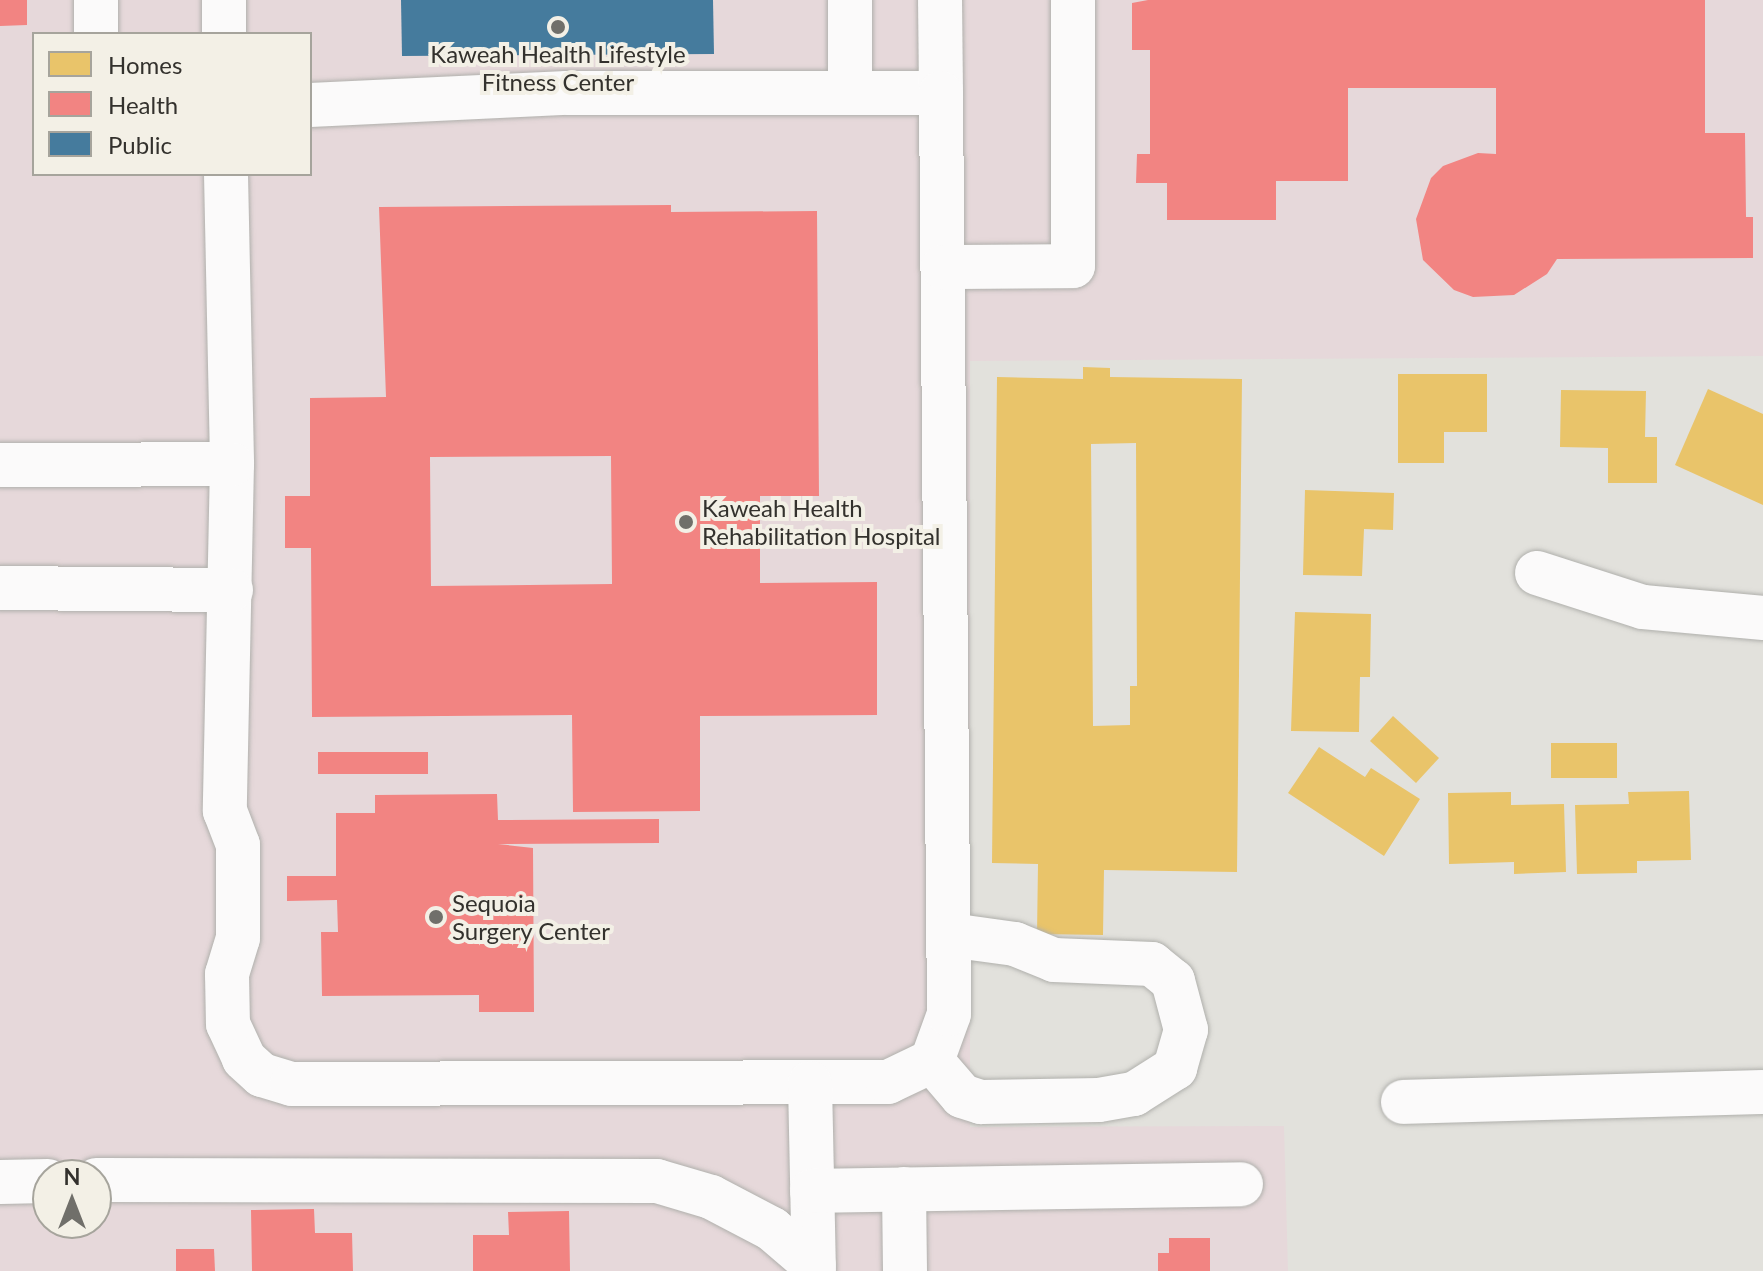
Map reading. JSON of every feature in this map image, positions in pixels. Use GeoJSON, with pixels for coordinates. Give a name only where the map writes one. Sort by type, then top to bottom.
{"type":"FeatureCollection","features":[{"type":"Feature","properties":{"kind":"street"},"geometry":{"type":"LineString","coordinates":[[96,0],[96,32]]}},
{"type":"Feature","properties":{"kind":"street"},"geometry":{"type":"LineString","coordinates":[[224,0],[224,32]]}},
{"type":"Feature","properties":{"kind":"street"},"geometry":{"type":"LineString","coordinates":[[850,0],[850,93]]}},
{"type":"Feature","properties":{"kind":"street"},"geometry":{"type":"LineString","coordinates":[[226,176],[232,464],[231,590],[224,690],[225,811],[238,845],[238,938],[227,974],[228,1024],[244,1059],[262,1075],[292,1084],[888,1082],[932,1061],[949,1014],[940,0]]}},
{"type":"Feature","properties":{"kind":"street"},"geometry":{"type":"LineString","coordinates":[[943,267],[1073,266],[1073,0]]}},
{"type":"Feature","properties":{"kind":"street"},"geometry":{"type":"LineString","coordinates":[[312,105],[567,93],[941,93]]}},
{"type":"Feature","properties":{"kind":"street"},"geometry":{"type":"LineString","coordinates":[[0,465],[232,464]]}},
{"type":"Feature","properties":{"kind":"street"},"geometry":{"type":"LineString","coordinates":[[1537,573],[1643,607],[1763,618]]}},
{"type":"Feature","properties":{"kind":"street"},"geometry":{"type":"LineString","coordinates":[[0,588],[231,590]]}},
{"type":"Feature","properties":{"kind":"street"},"geometry":{"type":"LineString","coordinates":[[932,1061],[962,1096],[981,1102],[1099,1100],[1134,1094],[1175,1068],[1186,1030],[1173,981],[1152,964],[1054,960],[1015,944],[949,935]]}},
{"type":"Feature","properties":{"kind":"street"},"geometry":{"type":"LineString","coordinates":[[810,1083],[814,1268]]}},
{"type":"Feature","properties":{"kind":"street"},"geometry":{"type":"LineString","coordinates":[[1403,1102],[1763,1092]]}},
{"type":"Feature","properties":{"kind":"street"},"geometry":{"type":"LineString","coordinates":[[112,1180],[657,1181],[711,1197],[748,1216],[814,1268]]}},
{"type":"Feature","properties":{"kind":"street"},"geometry":{"type":"LineString","coordinates":[[0,1182],[32,1181]]}},
{"type":"Feature","properties":{"kind":"street"},"geometry":{"type":"LineString","coordinates":[[812,1191],[1241,1184]]}},
{"type":"Feature","properties":{"kind":"street"},"geometry":{"type":"LineString","coordinates":[[904,1189],[905,1271]]}},
{"type":"Feature","properties":{"kind":"shaded area"},"geometry":{"type":"Polygon","coordinates":[[[0,0],[1763,0],[1763,356],[970,361],[970,1127],[1284,1126],[1288,1271],[0,1271],[0,0]]]}},
{"type":"Feature","properties":{"kind":"building: Homes"},"geometry":{"type":"Polygon","coordinates":[[[1083,367],[1110,368],[1110,377],[1242,379],[1237,872],[1104,870],[1103,935],[1037,934],[1038,864],[992,863],[997,377],[1083,379],[1083,367]],[[1136,443],[1091,444],[1093,726],[1130,725],[1130,686],[1137,686],[1136,443]]]}},
{"type":"Feature","properties":{"kind":"building: Homes"},"geometry":{"type":"Polygon","coordinates":[[[1398,374],[1487,374],[1487,432],[1444,432],[1444,463],[1398,463],[1398,374]]]}},
{"type":"Feature","properties":{"kind":"building: Homes"},"geometry":{"type":"Polygon","coordinates":[[[1708,389],[1763,414],[1763,505],[1675,465],[1708,389]]]}},
{"type":"Feature","properties":{"kind":"building: Homes"},"geometry":{"type":"Polygon","coordinates":[[[1561,390],[1646,391],[1645,437],[1657,437],[1657,483],[1608,483],[1608,448],[1560,447],[1561,390]]]}},
{"type":"Feature","properties":{"kind":"building: Homes"},"geometry":{"type":"Polygon","coordinates":[[[1305,490],[1394,493],[1393,530],[1364,529],[1362,576],[1303,575],[1305,490]]]}},
{"type":"Feature","properties":{"kind":"building: Homes"},"geometry":{"type":"Polygon","coordinates":[[[1295,612],[1371,614],[1370,677],[1360,677],[1359,732],[1291,731],[1295,612]]]}},
{"type":"Feature","properties":{"kind":"building: Homes"},"geometry":{"type":"Polygon","coordinates":[[[1393,716],[1439,758],[1416,783],[1370,741],[1393,716]]]}},
{"type":"Feature","properties":{"kind":"building: Homes"},"geometry":{"type":"Polygon","coordinates":[[[1551,743],[1617,743],[1617,778],[1551,778],[1551,743]]]}},
{"type":"Feature","properties":{"kind":"building: Homes"},"geometry":{"type":"Polygon","coordinates":[[[1319,747],[1365,777],[1371,768],[1420,799],[1384,856],[1288,793],[1319,747]]]}},
{"type":"Feature","properties":{"kind":"building: Homes"},"geometry":{"type":"Polygon","coordinates":[[[1689,791],[1691,860],[1637,861],[1637,873],[1577,874],[1575,805],[1629,804],[1628,792],[1689,791]]]}},
{"type":"Feature","properties":{"kind":"building: Homes"},"geometry":{"type":"Polygon","coordinates":[[[1511,792],[1511,805],[1564,804],[1566,872],[1514,874],[1514,862],[1449,864],[1448,793],[1511,792]]]}},
{"type":"Feature","properties":{"kind":"building: Health"},"geometry":{"type":"Polygon","coordinates":[[[0,0],[27,0],[27,25],[0,26],[0,0]]]}},
{"type":"Feature","properties":{"kind":"building: Health"},"geometry":{"type":"Polygon","coordinates":[[[1148,0],[1705,0],[1705,133],[1745,133],[1746,217],[1753,217],[1753,258],[1557,259],[1547,274],[1514,295],[1473,297],[1454,290],[1423,260],[1416,219],[1431,178],[1443,166],[1478,153],[1496,154],[1496,88],[1348,88],[1348,181],[1276,181],[1276,220],[1167,220],[1167,183],[1136,183],[1137,154],[1150,154],[1150,50],[1132,50],[1132,3],[1148,0]]]}},
{"type":"Feature","properties":{"kind":"building: Health","name":"Kaweah Health Rehabilitation Hospital"},"geometry":{"type":"Polygon","coordinates":[[[671,205],[671,212],[817,211],[819,496],[760,496],[760,583],[877,582],[877,715],[700,716],[700,811],[573,812],[572,715],[312,717],[311,548],[285,548],[285,496],[310,496],[310,398],[386,397],[379,207],[671,205]],[[611,456],[430,457],[431,586],[612,584],[611,456]]]}},
{"type":"Feature","properties":{"kind":"building: Health"},"geometry":{"type":"Polygon","coordinates":[[[318,752],[428,752],[428,774],[318,774],[318,752]]]}},
{"type":"Feature","properties":{"kind":"building: Health","name":"Sequoia Surgery Center"},"geometry":{"type":"Polygon","coordinates":[[[497,794],[498,820],[659,819],[659,843],[498,844],[533,848],[534,1012],[479,1012],[479,995],[322,996],[321,932],[338,932],[337,900],[287,901],[287,876],[336,876],[336,813],[375,813],[375,795],[497,794]]]}},
{"type":"Feature","properties":{"kind":"building: Health"},"geometry":{"type":"Polygon","coordinates":[[[314,1209],[315,1233],[352,1233],[353,1271],[252,1271],[251,1210],[314,1209]]]}},
{"type":"Feature","properties":{"kind":"building: Health"},"geometry":{"type":"Polygon","coordinates":[[[569,1211],[570,1271],[473,1271],[473,1235],[509,1235],[508,1212],[569,1211]]]}},
{"type":"Feature","properties":{"kind":"building: Health"},"geometry":{"type":"Polygon","coordinates":[[[1169,1238],[1210,1238],[1210,1271],[1158,1271],[1158,1253],[1169,1253],[1169,1238]]]}},
{"type":"Feature","properties":{"kind":"building: Health"},"geometry":{"type":"Polygon","coordinates":[[[176,1249],[214,1249],[215,1271],[176,1271],[176,1249]]]}},
{"type":"Feature","properties":{"kind":"building: Public","name":"Kaweah Health Lifestyle Fitness Center"},"geometry":{"type":"Polygon","coordinates":[[[401,0],[713,0],[714,54],[402,56],[401,0]]]}},
{"type":"Feature","properties":{"kind":"place","name":"Kaweah Health Lifestyle Fitness Center"},"geometry":{"type":"Point","coordinates":[558,27]}},
{"type":"Feature","properties":{"kind":"place","name":"Kaweah Health Rehabilitation Hospital"},"geometry":{"type":"Point","coordinates":[686,522]}},
{"type":"Feature","properties":{"kind":"place","name":"Sequoia Surgery Center"},"geometry":{"type":"Point","coordinates":[436,917]}}]}
